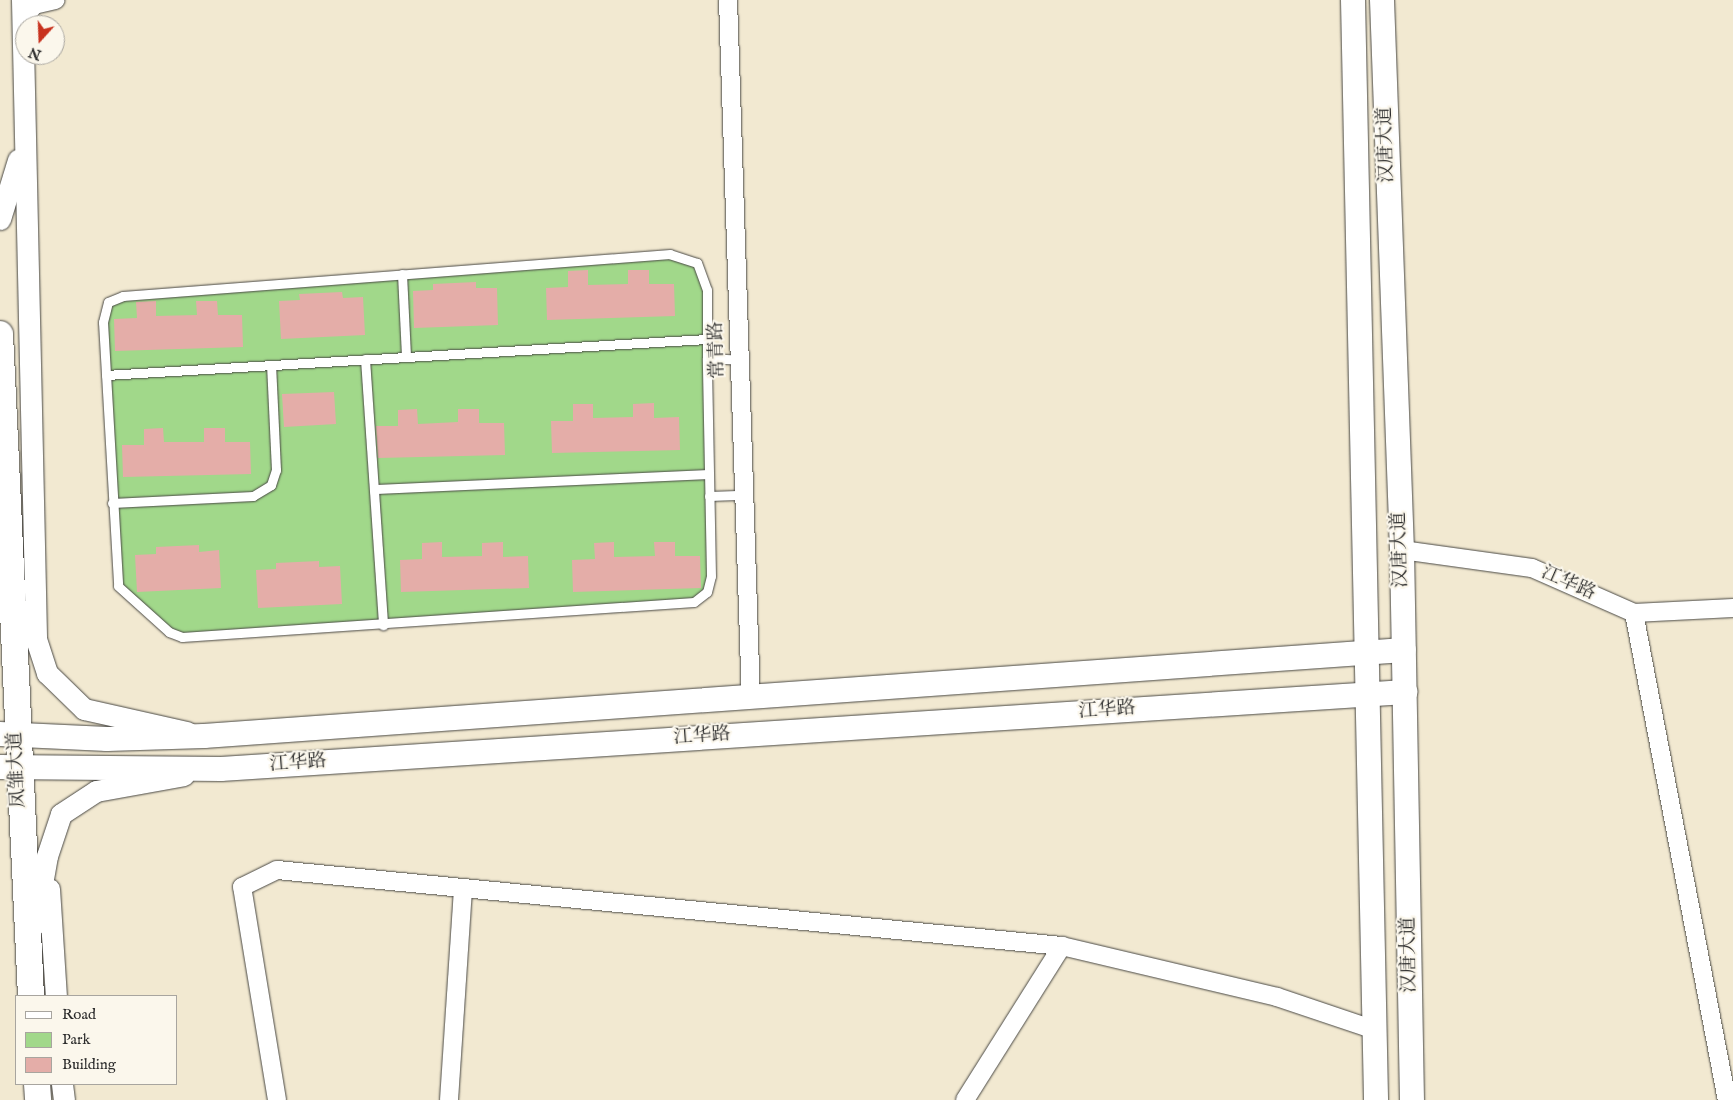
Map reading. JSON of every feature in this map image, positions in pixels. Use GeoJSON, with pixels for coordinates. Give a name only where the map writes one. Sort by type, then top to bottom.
{"type":"FeatureCollection","features":[{"type":"Feature","properties":{"kind":"main road","name":"汉唐大道"},"geometry":{"type":"LineString","coordinates":[[1353,0],[1376,1100]]}},
{"type":"Feature","properties":{"kind":"main road","name":"汉唐大道"},"geometry":{"type":"LineString","coordinates":[[1382,0],[1402,550],[1412,1100]]}},
{"type":"Feature","properties":{"kind":"main road","name":"凤雏大道"},"geometry":{"type":"LineString","coordinates":[[0,334],[12,624],[8,734],[9,767],[29,957],[31,995]]}},
{"type":"Feature","properties":{"kind":"main road","name":"江华路"},"geometry":{"type":"LineString","coordinates":[[8,734],[107,739],[204,736],[1404,650]]}},
{"type":"Feature","properties":{"kind":"main road","name":"江华路"},"geometry":{"type":"LineString","coordinates":[[9,767],[221,769],[1404,692]]}},
{"type":"Feature","properties":{"kind":"main road"},"geometry":{"type":"LineString","coordinates":[[37,1085],[38,1100]]}},
{"type":"Feature","properties":{"kind":"street"},"geometry":{"type":"LineString","coordinates":[[22,0],[22,15]]}},
{"type":"Feature","properties":{"kind":"street"},"geometry":{"type":"LineString","coordinates":[[26,15],[34,4],[55,0]]}},
{"type":"Feature","properties":{"kind":"street","name":"常青路"},"geometry":{"type":"LineString","coordinates":[[728,0],[751,698]]}},
{"type":"Feature","properties":{"kind":"street"},"geometry":{"type":"LineString","coordinates":[[22,65],[36,639],[47,672],[84,710],[204,736]]}},
{"type":"Feature","properties":{"kind":"street"},"geometry":{"type":"LineString","coordinates":[[0,219],[23,142]]}},
{"type":"Feature","properties":{"kind":"street","name":"江华路"},"geometry":{"type":"LineString","coordinates":[[1402,550],[1532,568],[1634,613],[1733,608]]}},
{"type":"Feature","properties":{"kind":"street"},"geometry":{"type":"LineString","coordinates":[[12,624],[35,569]]}},
{"type":"Feature","properties":{"kind":"street"},"geometry":{"type":"LineString","coordinates":[[1634,613],[1727,1100]]}},
{"type":"Feature","properties":{"kind":"street"},"geometry":{"type":"LineString","coordinates":[[29,957],[47,856],[61,814],[96,791],[221,769]]}},
{"type":"Feature","properties":{"kind":"street"},"geometry":{"type":"LineString","coordinates":[[47,856],[56,995]]}},
{"type":"Feature","properties":{"kind":"street"},"geometry":{"type":"LineString","coordinates":[[278,1100],[242,887],[277,870],[1062,946],[1277,997],[1375,1030]]}},
{"type":"Feature","properties":{"kind":"street"},"geometry":{"type":"LineString","coordinates":[[449,1100],[463,889]]}},
{"type":"Feature","properties":{"kind":"street"},"geometry":{"type":"LineString","coordinates":[[965,1100],[1062,946]]}},
{"type":"Feature","properties":{"kind":"street"},"geometry":{"type":"LineString","coordinates":[[62,1085],[64,1100]]}},
{"type":"Feature","properties":{"kind":"lane"},"geometry":{"type":"LineString","coordinates":[[670,254],[697,262],[707,290],[706,339],[711,576],[707,592],[694,602],[214,637],[169,632],[118,586],[103,322],[108,302],[123,296],[402,274],[670,254]]}},
{"type":"Feature","properties":{"kind":"lane"},"geometry":{"type":"LineString","coordinates":[[402,274],[406,357]]}},
{"type":"Feature","properties":{"kind":"lane"},"geometry":{"type":"LineString","coordinates":[[106,375],[706,339]]}},
{"type":"Feature","properties":{"kind":"lane"},"geometry":{"type":"LineString","coordinates":[[707,358],[740,360]]}},
{"type":"Feature","properties":{"kind":"lane"},"geometry":{"type":"LineString","coordinates":[[365,359],[376,489],[383,625]]}},
{"type":"Feature","properties":{"kind":"lane"},"geometry":{"type":"LineString","coordinates":[[112,503],[253,496],[271,485],[276,470],[271,365]]}},
{"type":"Feature","properties":{"kind":"lane"},"geometry":{"type":"LineString","coordinates":[[376,489],[709,474]]}},
{"type":"Feature","properties":{"kind":"lane"},"geometry":{"type":"LineString","coordinates":[[709,496],[744,495]]}},
{"type":"Feature","properties":{"kind":"green space"},"geometry":{"type":"Polygon","coordinates":[[[670,254],[697,263],[707,290],[707,592],[694,602],[182,637],[118,586],[103,322],[108,302],[123,296],[670,254]]]}},
{"type":"Feature","properties":{"kind":"building"},"geometry":{"type":"Polygon","coordinates":[[[588,270],[588,285],[628,284],[628,270],[649,270],[649,284],[674,284],[675,316],[547,320],[546,288],[568,287],[568,271],[588,270]]]}},
{"type":"Feature","properties":{"kind":"building"},"geometry":{"type":"Polygon","coordinates":[[[476,282],[476,288],[497,288],[498,325],[414,328],[413,291],[433,290],[433,284],[476,282]]]}},
{"type":"Feature","properties":{"kind":"building"},"geometry":{"type":"Polygon","coordinates":[[[342,292],[343,298],[363,297],[365,335],[281,339],[279,301],[300,300],[299,294],[342,292]]]}},
{"type":"Feature","properties":{"kind":"building"},"geometry":{"type":"Polygon","coordinates":[[[156,301],[156,316],[197,315],[196,301],[217,301],[218,315],[242,315],[243,347],[115,351],[114,319],[137,318],[136,302],[156,301]]]}},
{"type":"Feature","properties":{"kind":"building"},"geometry":{"type":"Polygon","coordinates":[[[334,392],[336,424],[284,427],[282,394],[334,392]]]}},
{"type":"Feature","properties":{"kind":"building"},"geometry":{"type":"Polygon","coordinates":[[[654,403],[654,418],[679,417],[680,450],[552,453],[551,421],[573,421],[573,404],[593,404],[593,418],[633,417],[633,404],[654,403]]]}},
{"type":"Feature","properties":{"kind":"building"},"geometry":{"type":"Polygon","coordinates":[[[417,409],[418,424],[458,422],[458,409],[479,409],[479,423],[504,423],[505,455],[378,458],[376,426],[398,426],[398,410],[417,409]]]}},
{"type":"Feature","properties":{"kind":"building"},"geometry":{"type":"Polygon","coordinates":[[[163,428],[164,442],[204,442],[204,428],[225,428],[225,442],[250,442],[251,474],[123,477],[122,445],[144,445],[144,429],[163,428]]]}},
{"type":"Feature","properties":{"kind":"building"},"geometry":{"type":"Polygon","coordinates":[[[442,542],[442,557],[482,556],[482,543],[503,542],[503,557],[528,556],[529,588],[401,592],[400,560],[422,559],[422,543],[442,542]]]}},
{"type":"Feature","properties":{"kind":"building"},"geometry":{"type":"Polygon","coordinates":[[[614,542],[614,557],[655,556],[654,542],[675,542],[675,556],[700,556],[701,588],[573,592],[572,560],[595,559],[594,543],[614,542]]]}},
{"type":"Feature","properties":{"kind":"building"},"geometry":{"type":"Polygon","coordinates":[[[199,545],[199,552],[219,550],[221,588],[137,592],[135,555],[156,554],[156,547],[199,545]]]}},
{"type":"Feature","properties":{"kind":"building"},"geometry":{"type":"Polygon","coordinates":[[[319,561],[319,567],[340,566],[342,604],[258,608],[256,570],[276,569],[276,563],[319,561]]]}}]}
